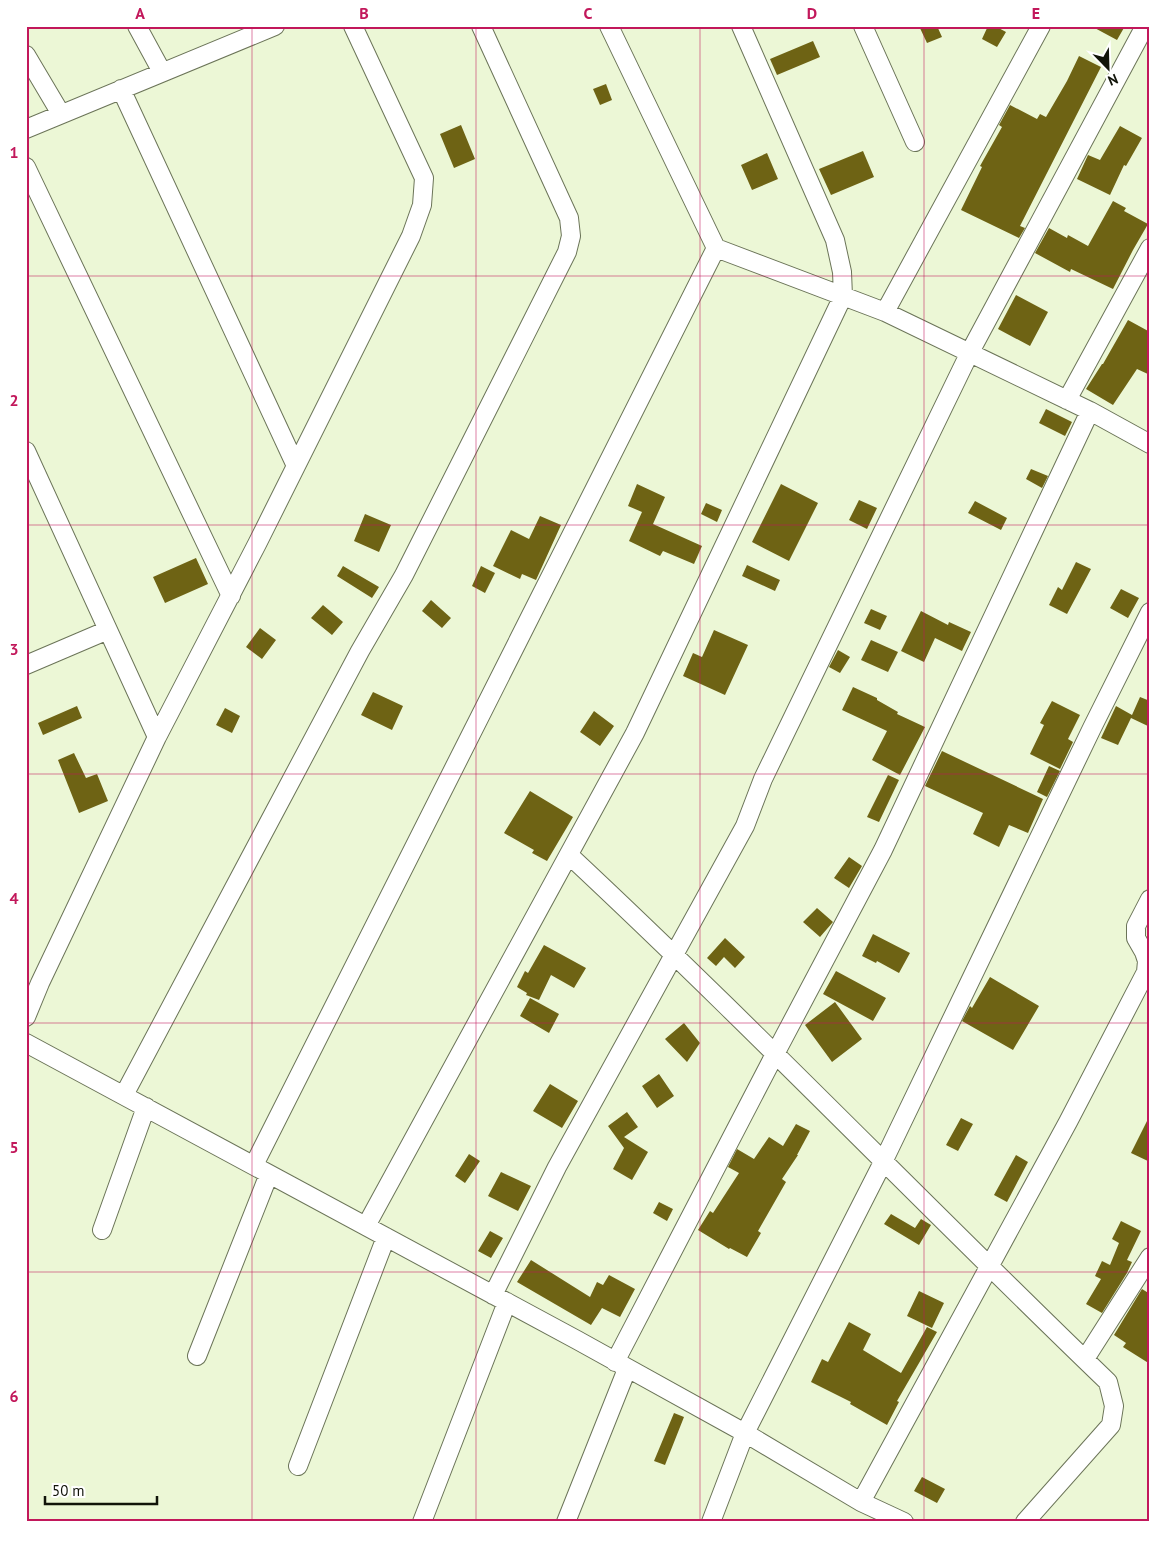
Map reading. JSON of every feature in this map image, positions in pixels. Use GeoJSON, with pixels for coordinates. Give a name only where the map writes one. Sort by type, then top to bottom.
{"type":"FeatureCollection","features":[{"type":"Feature","properties":{"kind":"street"},"geometry":{"type":"LineString","coordinates":[[136,26],[162,72]]}},
{"type":"Feature","properties":{"kind":"street"},"geometry":{"type":"LineString","coordinates":[[26,128],[274,26]]}},
{"type":"Feature","properties":{"kind":"street"},"geometry":{"type":"LineString","coordinates":[[26,1017],[40,983],[157,737],[411,236],[422,204],[424,178],[353,26]]}},
{"type":"Feature","properties":{"kind":"street"},"geometry":{"type":"LineString","coordinates":[[124,1095],[360,651],[404,575],[567,252],[571,236],[569,218],[482,26]]}},
{"type":"Feature","properties":{"kind":"street"},"geometry":{"type":"LineString","coordinates":[[609,26],[716,248],[885,312],[1090,411],[1150,444]]}},
{"type":"Feature","properties":{"kind":"street"},"geometry":{"type":"LineString","coordinates":[[366,1226],[635,733],[843,296],[842,272],[835,240],[741,26]]}},
{"type":"Feature","properties":{"kind":"street"},"geometry":{"type":"LineString","coordinates":[[863,26],[915,142]]}},
{"type":"Feature","properties":{"kind":"street"},"geometry":{"type":"LineString","coordinates":[[885,312],[1041,26]]}},
{"type":"Feature","properties":{"kind":"street"},"geometry":{"type":"LineString","coordinates":[[422,1522],[500,1298],[557,1167],[745,826],[763,779],[970,352],[1145,26]]}},
{"type":"Feature","properties":{"kind":"street"},"geometry":{"type":"LineString","coordinates":[[26,55],[60,114]]}},
{"type":"Feature","properties":{"kind":"street"},"geometry":{"type":"LineString","coordinates":[[121,89],[296,466]]}},
{"type":"Feature","properties":{"kind":"street"},"geometry":{"type":"LineString","coordinates":[[26,167],[230,596]]}},
{"type":"Feature","properties":{"kind":"street"},"geometry":{"type":"LineString","coordinates":[[196,1356],[261,1170],[716,248]]}},
{"type":"Feature","properties":{"kind":"street"},"geometry":{"type":"LineString","coordinates":[[1067,400],[1150,248]]}},
{"type":"Feature","properties":{"kind":"street"},"geometry":{"type":"LineString","coordinates":[[566,1522],[621,1365],[774,1054],[884,850],[1090,411]]}},
{"type":"Feature","properties":{"kind":"street"},"geometry":{"type":"LineString","coordinates":[[26,451],[157,737]]}},
{"type":"Feature","properties":{"kind":"street"},"geometry":{"type":"LineString","coordinates":[[711,1522],[745,1433],[883,1162],[1092,728],[1150,612]]}},
{"type":"Feature","properties":{"kind":"street"},"geometry":{"type":"LineString","coordinates":[[26,665],[108,630]]}},
{"type":"Feature","properties":{"kind":"street"},"geometry":{"type":"LineString","coordinates":[[569,854],[675,954],[989,1267],[1108,1382],[1114,1406],[1111,1426],[1024,1522]]}},
{"type":"Feature","properties":{"kind":"street"},"geometry":{"type":"LineString","coordinates":[[861,1502],[1146,972],[1145,956],[1136,938],[1136,926],[1150,899]]}},
{"type":"Feature","properties":{"kind":"street"},"geometry":{"type":"LineString","coordinates":[[27,1047],[124,1095],[500,1298],[745,1433],[861,1502],[904,1522]]}},
{"type":"Feature","properties":{"kind":"street"},"geometry":{"type":"LineString","coordinates":[[102,1230],[146,1107]]}},
{"type":"Feature","properties":{"kind":"street"},"geometry":{"type":"LineString","coordinates":[[298,1466],[386,1237]]}},
{"type":"Feature","properties":{"kind":"street"},"geometry":{"type":"LineString","coordinates":[[1085,1359],[1150,1257]]}},
{"type":"Feature","properties":{"kind":"building"},"geometry":{"type":"Polygon","coordinates":[[[919,26],[937,26],[942,37],[927,43],[919,26]]]}},
{"type":"Feature","properties":{"kind":"building"},"geometry":{"type":"Polygon","coordinates":[[[988,26],[995,26],[1006,32],[997,47],[982,39],[988,26]]]}},
{"type":"Feature","properties":{"kind":"building"},"geometry":{"type":"Polygon","coordinates":[[[1091,26],[1125,26],[1117,40],[1091,26]]]}},
{"type":"Feature","properties":{"kind":"building"},"geometry":{"type":"Polygon","coordinates":[[[813,41],[820,57],[777,75],[770,59],[813,41]]]}},
{"type":"Feature","properties":{"kind":"building"},"geometry":{"type":"Polygon","coordinates":[[[1079,56],[1101,67],[1020,226],[1025,228],[1019,238],[961,210],[982,167],[980,166],[1002,127],[999,125],[1010,105],[1037,119],[1040,114],[1046,117],[1079,56]]]}},
{"type":"Feature","properties":{"kind":"building"},"geometry":{"type":"Polygon","coordinates":[[[606,84],[612,100],[600,105],[593,89],[606,84]]]}},
{"type":"Feature","properties":{"kind":"building"},"geometry":{"type":"Polygon","coordinates":[[[461,125],[475,159],[454,168],[440,134],[461,125]]]}},
{"type":"Feature","properties":{"kind":"building"},"geometry":{"type":"Polygon","coordinates":[[[1120,126],[1142,138],[1126,166],[1124,165],[1110,195],[1077,179],[1088,155],[1100,160],[1120,126]]]}},
{"type":"Feature","properties":{"kind":"building"},"geometry":{"type":"Polygon","coordinates":[[[863,151],[874,177],[831,195],[819,169],[863,151]]]}},
{"type":"Feature","properties":{"kind":"building"},"geometry":{"type":"Polygon","coordinates":[[[767,153],[778,179],[752,190],[741,165],[767,153]]]}},
{"type":"Feature","properties":{"kind":"building"},"geometry":{"type":"Polygon","coordinates":[[[1113,201],[1126,208],[1124,211],[1148,224],[1113,289],[1071,269],[1070,272],[1035,253],[1049,228],[1067,238],[1068,235],[1088,246],[1113,201]]]}},
{"type":"Feature","properties":{"kind":"building"},"geometry":{"type":"Polygon","coordinates":[[[1016,295],[1048,312],[1030,346],[998,329],[1016,295]]]}},
{"type":"Feature","properties":{"kind":"building"},"geometry":{"type":"Polygon","coordinates":[[[1128,320],[1150,332],[1150,375],[1137,369],[1113,405],[1086,389],[1103,364],[1128,320]]]}},
{"type":"Feature","properties":{"kind":"building"},"geometry":{"type":"Polygon","coordinates":[[[1046,409],[1072,422],[1065,436],[1039,423],[1046,409]]]}},
{"type":"Feature","properties":{"kind":"building"},"geometry":{"type":"Polygon","coordinates":[[[1031,469],[1048,476],[1042,488],[1026,479],[1031,469]]]}},
{"type":"Feature","properties":{"kind":"building"},"geometry":{"type":"Polygon","coordinates":[[[637,484],[665,497],[653,524],[702,546],[694,564],[663,551],[660,556],[629,541],[642,512],[628,506],[637,484]]]}},
{"type":"Feature","properties":{"kind":"building"},"geometry":{"type":"Polygon","coordinates":[[[781,484],[818,503],[789,561],[752,542],[781,484]]]}},
{"type":"Feature","properties":{"kind":"building"},"geometry":{"type":"Polygon","coordinates":[[[859,500],[877,508],[867,529],[849,520],[859,500]]]}},
{"type":"Feature","properties":{"kind":"building"},"geometry":{"type":"Polygon","coordinates":[[[975,501],[1007,518],[1001,530],[968,513],[975,501]]]}},
{"type":"Feature","properties":{"kind":"building"},"geometry":{"type":"Polygon","coordinates":[[[706,503],[722,510],[717,522],[701,514],[706,503]]]}},
{"type":"Feature","properties":{"kind":"building"},"geometry":{"type":"Polygon","coordinates":[[[365,514],[391,525],[379,552],[354,541],[365,514]]]}},
{"type":"Feature","properties":{"kind":"building"},"geometry":{"type":"Polygon","coordinates":[[[540,516],[561,525],[536,580],[522,574],[520,579],[493,566],[511,530],[529,539],[540,516]]]}},
{"type":"Feature","properties":{"kind":"building"},"geometry":{"type":"Polygon","coordinates":[[[196,558],[208,584],[165,603],[153,577],[196,558]]]}},
{"type":"Feature","properties":{"kind":"building"},"geometry":{"type":"Polygon","coordinates":[[[1076,562],[1091,569],[1067,614],[1049,605],[1058,587],[1062,590],[1076,562]]]}},
{"type":"Feature","properties":{"kind":"building"},"geometry":{"type":"Polygon","coordinates":[[[747,565],[780,580],[775,591],[742,576],[747,565]]]}},
{"type":"Feature","properties":{"kind":"building"},"geometry":{"type":"Polygon","coordinates":[[[343,566],[379,587],[372,598],[337,576],[343,566]]]}},
{"type":"Feature","properties":{"kind":"building"},"geometry":{"type":"Polygon","coordinates":[[[481,566],[495,573],[485,593],[472,586],[481,566]]]}},
{"type":"Feature","properties":{"kind":"building"},"geometry":{"type":"Polygon","coordinates":[[[1121,589],[1139,598],[1128,618],[1110,608],[1121,589]]]}},
{"type":"Feature","properties":{"kind":"building"},"geometry":{"type":"Polygon","coordinates":[[[431,600],[451,618],[442,628],[422,611],[431,600]]]}},
{"type":"Feature","properties":{"kind":"building"},"geometry":{"type":"Polygon","coordinates":[[[323,605],[343,622],[332,635],[311,618],[323,605]]]}},
{"type":"Feature","properties":{"kind":"building"},"geometry":{"type":"Polygon","coordinates":[[[871,609],[887,616],[880,630],[864,623],[871,609]]]}},
{"type":"Feature","properties":{"kind":"building"},"geometry":{"type":"Polygon","coordinates":[[[921,611],[948,625],[949,622],[971,632],[962,651],[935,638],[924,662],[901,651],[921,611]]]}},
{"type":"Feature","properties":{"kind":"building"},"geometry":{"type":"Polygon","coordinates":[[[260,628],[276,640],[262,659],[246,647],[260,628]]]}},
{"type":"Feature","properties":{"kind":"building"},"geometry":{"type":"Polygon","coordinates":[[[714,630],[748,645],[725,695],[683,676],[693,653],[702,657],[714,630]]]}},
{"type":"Feature","properties":{"kind":"building"},"geometry":{"type":"Polygon","coordinates":[[[871,640],[898,652],[888,672],[861,660],[871,640]]]}},
{"type":"Feature","properties":{"kind":"building"},"geometry":{"type":"Polygon","coordinates":[[[838,650],[850,657],[840,673],[829,667],[838,650]]]}},
{"type":"Feature","properties":{"kind":"building"},"geometry":{"type":"Polygon","coordinates":[[[853,687],[877,698],[877,700],[898,712],[897,714],[925,727],[900,775],[872,760],[887,731],[842,710],[853,687]]]}},
{"type":"Feature","properties":{"kind":"building"},"geometry":{"type":"Polygon","coordinates":[[[373,692],[403,706],[392,730],[361,715],[373,692]]]}},
{"type":"Feature","properties":{"kind":"building"},"geometry":{"type":"Polygon","coordinates":[[[1140,697],[1150,701],[1150,727],[1131,718],[1118,745],[1101,738],[1116,706],[1132,715],[1140,697]]]}},
{"type":"Feature","properties":{"kind":"building"},"geometry":{"type":"Polygon","coordinates":[[[1052,701],[1080,715],[1068,739],[1073,742],[1060,769],[1030,754],[1044,725],[1040,723],[1052,701]]]}},
{"type":"Feature","properties":{"kind":"building"},"geometry":{"type":"Polygon","coordinates":[[[77,706],[82,718],[43,735],[38,723],[77,706]]]}},
{"type":"Feature","properties":{"kind":"building"},"geometry":{"type":"Polygon","coordinates":[[[225,708],[240,716],[232,733],[216,725],[225,708]]]}},
{"type":"Feature","properties":{"kind":"building"},"geometry":{"type":"Polygon","coordinates":[[[594,711],[614,726],[600,746],[580,732],[594,711]]]}},
{"type":"Feature","properties":{"kind":"building"},"geometry":{"type":"Polygon","coordinates":[[[942,751],[1043,799],[1028,833],[1009,825],[999,847],[973,834],[983,813],[925,786],[942,751]]]}},
{"type":"Feature","properties":{"kind":"building"},"geometry":{"type":"Polygon","coordinates":[[[74,753],[86,778],[97,774],[108,801],[79,813],[58,760],[74,753]]]}},
{"type":"Feature","properties":{"kind":"building"},"geometry":{"type":"Polygon","coordinates":[[[1049,766],[1060,771],[1047,797],[1037,792],[1049,766]]]}},
{"type":"Feature","properties":{"kind":"building"},"geometry":{"type":"Polygon","coordinates":[[[888,775],[899,780],[879,822],[867,817],[888,775]]]}},
{"type":"Feature","properties":{"kind":"building"},"geometry":{"type":"Polygon","coordinates":[[[530,791],[573,817],[547,861],[532,853],[534,850],[504,833],[530,791]]]}},
{"type":"Feature","properties":{"kind":"building"},"geometry":{"type":"Polygon","coordinates":[[[849,857],[862,866],[849,888],[834,878],[849,857]]]}},
{"type":"Feature","properties":{"kind":"building"},"geometry":{"type":"Polygon","coordinates":[[[817,908],[833,922],[820,937],[803,922],[817,908]]]}},
{"type":"Feature","properties":{"kind":"building"},"geometry":{"type":"Polygon","coordinates":[[[873,934],[910,953],[899,973],[877,961],[876,963],[862,956],[873,934]]]}},
{"type":"Feature","properties":{"kind":"building"},"geometry":{"type":"Polygon","coordinates":[[[725,938],[745,957],[735,968],[724,957],[716,966],[707,958],[725,938]]]}},
{"type":"Feature","properties":{"kind":"building"},"geometry":{"type":"Polygon","coordinates":[[[544,945],[586,968],[574,988],[551,975],[539,1000],[526,995],[527,993],[517,987],[525,971],[528,973],[544,945]]]}},
{"type":"Feature","properties":{"kind":"building"},"geometry":{"type":"Polygon","coordinates":[[[836,971],[886,998],[873,1021],[823,994],[836,971]]]}},
{"type":"Feature","properties":{"kind":"building"},"geometry":{"type":"Polygon","coordinates":[[[990,977],[1039,1006],[1013,1050],[962,1021],[990,977]]]}},
{"type":"Feature","properties":{"kind":"building"},"geometry":{"type":"Polygon","coordinates":[[[530,998],[559,1014],[549,1033],[520,1016],[530,998]]]}},
{"type":"Feature","properties":{"kind":"building"},"geometry":{"type":"Polygon","coordinates":[[[835,1002],[862,1039],[832,1062],[805,1025],[835,1002]]]}},
{"type":"Feature","properties":{"kind":"building"},"geometry":{"type":"Polygon","coordinates":[[[684,1023],[700,1043],[687,1062],[665,1039],[684,1023]]]}},
{"type":"Feature","properties":{"kind":"building"},"geometry":{"type":"Polygon","coordinates":[[[659,1074],[674,1096],[657,1108],[642,1086],[659,1074]]]}},
{"type":"Feature","properties":{"kind":"building"},"geometry":{"type":"Polygon","coordinates":[[[550,1084],[578,1101],[562,1128],[533,1111],[550,1084]]]}},
{"type":"Feature","properties":{"kind":"building"},"geometry":{"type":"Polygon","coordinates":[[[627,1112],[638,1127],[624,1137],[648,1152],[632,1180],[613,1169],[624,1148],[608,1126],[627,1112]]]}},
{"type":"Feature","properties":{"kind":"building"},"geometry":{"type":"Polygon","coordinates":[[[1150,1115],[1150,1162],[1131,1153],[1150,1115]]]}},
{"type":"Feature","properties":{"kind":"building"},"geometry":{"type":"Polygon","coordinates":[[[961,1118],[973,1124],[958,1151],[946,1145],[961,1118]]]}},
{"type":"Feature","properties":{"kind":"building"},"geometry":{"type":"Polygon","coordinates":[[[796,1124],[810,1131],[798,1155],[782,1179],[786,1182],[758,1231],[761,1233],[747,1257],[729,1249],[698,1230],[710,1211],[713,1213],[739,1173],[728,1167],[737,1149],[754,1159],[769,1137],[783,1146],[796,1124]]]}},
{"type":"Feature","properties":{"kind":"building"},"geometry":{"type":"Polygon","coordinates":[[[469,1154],[480,1161],[465,1183],[455,1176],[469,1154]]]}},
{"type":"Feature","properties":{"kind":"building"},"geometry":{"type":"Polygon","coordinates":[[[1016,1155],[1028,1162],[1007,1202],[994,1195],[1016,1155]]]}},
{"type":"Feature","properties":{"kind":"building"},"geometry":{"type":"Polygon","coordinates":[[[501,1172],[531,1186],[518,1211],[488,1196],[501,1172]]]}},
{"type":"Feature","properties":{"kind":"building"},"geometry":{"type":"Polygon","coordinates":[[[659,1202],[673,1209],[667,1221],[653,1213],[659,1202]]]}},
{"type":"Feature","properties":{"kind":"building"},"geometry":{"type":"Polygon","coordinates":[[[891,1214],[915,1228],[921,1219],[931,1225],[919,1245],[884,1224],[891,1214]]]}},
{"type":"Feature","properties":{"kind":"building"},"geometry":{"type":"Polygon","coordinates":[[[1121,1221],[1141,1231],[1127,1260],[1132,1262],[1127,1273],[1102,1313],[1086,1304],[1101,1279],[1095,1276],[1102,1261],[1110,1265],[1119,1243],[1112,1239],[1121,1221]]]}},
{"type":"Feature","properties":{"kind":"building"},"geometry":{"type":"Polygon","coordinates":[[[490,1231],[503,1238],[491,1258],[478,1251],[490,1231]]]}},
{"type":"Feature","properties":{"kind":"building"},"geometry":{"type":"Polygon","coordinates":[[[531,1260],[590,1297],[597,1282],[603,1285],[609,1275],[635,1289],[620,1317],[602,1308],[591,1325],[517,1282],[531,1260]]]}},
{"type":"Feature","properties":{"kind":"building"},"geometry":{"type":"Polygon","coordinates":[[[1142,1289],[1150,1294],[1150,1364],[1123,1347],[1126,1343],[1114,1335],[1142,1289]]]}},
{"type":"Feature","properties":{"kind":"building"},"geometry":{"type":"Polygon","coordinates":[[[919,1291],[944,1303],[932,1328],[907,1316],[919,1291]]]}},
{"type":"Feature","properties":{"kind":"building"},"geometry":{"type":"Polygon","coordinates":[[[849,1322],[871,1334],[863,1350],[901,1373],[927,1327],[937,1332],[897,1401],[899,1402],[887,1425],[850,1404],[851,1402],[811,1382],[822,1359],[828,1362],[849,1322]]]}},
{"type":"Feature","properties":{"kind":"building"},"geometry":{"type":"Polygon","coordinates":[[[674,1413],[684,1417],[665,1465],[654,1461],[674,1413]]]}},
{"type":"Feature","properties":{"kind":"building"},"geometry":{"type":"Polygon","coordinates":[[[922,1477],[945,1489],[937,1503],[914,1491],[922,1477]]]}}]}
